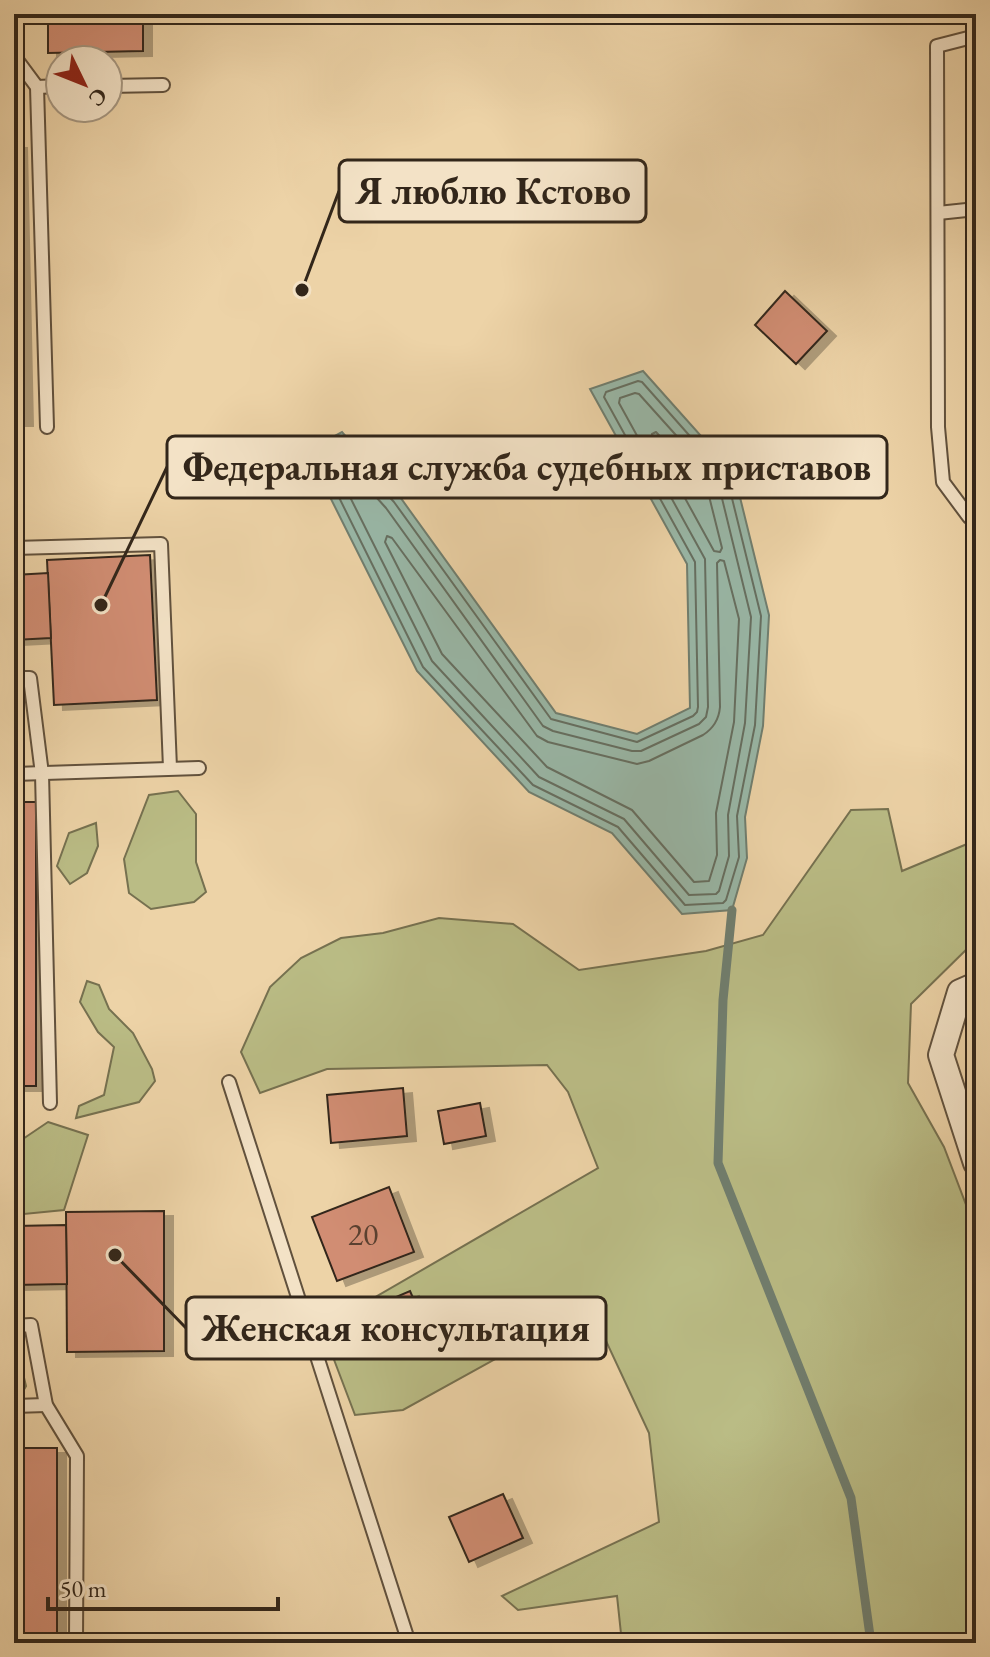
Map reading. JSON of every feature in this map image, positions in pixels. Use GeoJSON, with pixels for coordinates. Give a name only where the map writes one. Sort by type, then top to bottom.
{"type":"FeatureCollection","features":[{"type":"Feature","properties":{"kind":"street"},"geometry":{"type":"LineString","coordinates":[[976,985],[960,992],[941,1055],[976,1163]]}},
{"type":"Feature","properties":{"kind":"lane"},"geometry":{"type":"LineString","coordinates":[[976,36],[937,46],[938,427],[943,482],[969,517],[976,517]]}},
{"type":"Feature","properties":{"kind":"lane"},"geometry":{"type":"LineString","coordinates":[[14,56],[37,87],[47,427]]}},
{"type":"Feature","properties":{"kind":"lane"},"geometry":{"type":"LineString","coordinates":[[124,86],[163,85]]}},
{"type":"Feature","properties":{"kind":"lane"},"geometry":{"type":"LineString","coordinates":[[37,87],[44,87]]}},
{"type":"Feature","properties":{"kind":"lane"},"geometry":{"type":"LineString","coordinates":[[938,213],[976,209]]}},
{"type":"Feature","properties":{"kind":"lane"},"geometry":{"type":"LineString","coordinates":[[14,548],[161,544],[170,768]]}},
{"type":"Feature","properties":{"kind":"lane"},"geometry":{"type":"LineString","coordinates":[[14,678],[30,678],[42,774],[50,1103]]}},
{"type":"Feature","properties":{"kind":"lane"},"geometry":{"type":"LineString","coordinates":[[14,774],[199,768]]}},
{"type":"Feature","properties":{"kind":"lane"},"geometry":{"type":"LineString","coordinates":[[229,1082],[409,1643]]}},
{"type":"Feature","properties":{"kind":"lane"},"geometry":{"type":"LineString","coordinates":[[14,1326],[31,1325],[46,1405],[77,1456],[76,1643]]}},
{"type":"Feature","properties":{"kind":"lane"},"geometry":{"type":"LineString","coordinates":[[14,1406],[46,1405]]}},
{"type":"Feature","properties":{"kind":"green space"},"geometry":{"type":"Polygon","coordinates":[[[178,791],[196,814],[196,862],[206,892],[194,902],[151,909],[129,893],[124,859],[149,795],[178,791]]]}},
{"type":"Feature","properties":{"kind":"green space"},"geometry":{"type":"Polygon","coordinates":[[[888,809],[902,871],[976,838],[976,940],[911,1004],[908,1083],[944,1147],[976,1231],[976,1643],[622,1643],[617,1596],[518,1610],[502,1596],[659,1522],[649,1433],[606,1341],[602,1300],[403,1410],[355,1415],[322,1328],[598,1168],[568,1092],[547,1065],[327,1069],[260,1093],[241,1052],[270,987],[301,958],[341,938],[383,933],[439,918],[513,924],[579,970],[706,951],[763,935],[851,810],[888,809]]]}},
{"type":"Feature","properties":{"kind":"green space"},"geometry":{"type":"Polygon","coordinates":[[[96,823],[98,846],[87,873],[70,884],[57,866],[69,833],[96,823]]]}},
{"type":"Feature","properties":{"kind":"green space"},"geometry":{"type":"Polygon","coordinates":[[[87,981],[99,985],[109,1009],[133,1033],[155,1081],[139,1102],[76,1118],[79,1106],[104,1095],[114,1047],[98,1032],[80,1002],[87,981]]]}},
{"type":"Feature","properties":{"kind":"green space"},"geometry":{"type":"Polygon","coordinates":[[[48,1122],[88,1135],[64,1210],[14,1215],[14,1145],[48,1122]]]}},
{"type":"Feature","properties":{"kind":"green space"},"geometry":{"type":"Polygon","coordinates":[[[14,1366],[22,1369],[26,1386],[18,1400],[14,1400],[14,1366]]]}},
{"type":"Feature","properties":{"kind":"water"},"geometry":{"type":"Polygon","coordinates":[[[643,371],[734,473],[769,615],[763,726],[745,817],[747,858],[732,910],[682,914],[612,833],[529,792],[417,671],[307,451],[342,432],[400,497],[556,713],[637,734],[690,708],[687,564],[590,389],[643,371]]]}},
{"type":"Feature","properties":{"kind":"building"},"geometry":{"type":"Polygon","coordinates":[[[48,14],[143,14],[143,51],[124,51],[124,44],[48,44],[48,14]]]}},
{"type":"Feature","properties":{"kind":"building"},"geometry":{"type":"Polygon","coordinates":[[[14,143],[18,143],[24,421],[14,421],[14,143]]]}},
{"type":"Feature","properties":{"kind":"building"},"geometry":{"type":"Polygon","coordinates":[[[785,291],[827,331],[796,364],[755,325],[785,291]]]}},
{"type":"Feature","properties":{"kind":"building"},"geometry":{"type":"Polygon","coordinates":[[[150,555],[157,700],[54,705],[47,560],[150,555]]]}},
{"type":"Feature","properties":{"kind":"building"},"geometry":{"type":"Polygon","coordinates":[[[48,573],[51,638],[14,640],[14,575],[48,573]]]}},
{"type":"Feature","properties":{"kind":"building"},"geometry":{"type":"Polygon","coordinates":[[[14,802],[36,802],[36,1086],[14,1086],[14,802]]]}},
{"type":"Feature","properties":{"kind":"building"},"geometry":{"type":"Polygon","coordinates":[[[403,1088],[407,1136],[331,1143],[327,1095],[403,1088]]]}},
{"type":"Feature","properties":{"kind":"building"},"geometry":{"type":"Polygon","coordinates":[[[480,1103],[486,1136],[444,1144],[438,1111],[480,1103]]]}},
{"type":"Feature","properties":{"kind":"building"},"geometry":{"type":"Polygon","coordinates":[[[389,1187],[414,1252],[337,1281],[312,1217],[389,1187]]]}},
{"type":"Feature","properties":{"kind":"building"},"geometry":{"type":"Polygon","coordinates":[[[164,1211],[164,1351],[67,1352],[66,1212],[164,1211]]]}},
{"type":"Feature","properties":{"kind":"building"},"geometry":{"type":"Polygon","coordinates":[[[66,1225],[67,1284],[14,1285],[14,1226],[66,1225]]]}},
{"type":"Feature","properties":{"kind":"building"},"geometry":{"type":"Polygon","coordinates":[[[410,1291],[426,1328],[371,1352],[354,1315],[410,1291]]]}},
{"type":"Feature","properties":{"kind":"building"},"geometry":{"type":"Polygon","coordinates":[[[14,1448],[57,1448],[57,1643],[14,1643],[14,1448]]]}},
{"type":"Feature","properties":{"kind":"building"},"geometry":{"type":"Polygon","coordinates":[[[503,1494],[523,1538],[469,1562],[449,1517],[503,1494]]]}},
{"type":"Feature","properties":{"kind":"waterway"},"geometry":{"type":"LineString","coordinates":[[732,910],[723,1000],[718,1163],[851,1498],[871,1643]]}},
{"type":"Feature","properties":{"kind":"place","name":"Я люблю Кстово"},"geometry":{"type":"Point","coordinates":[302,290]}},
{"type":"Feature","properties":{"kind":"place","name":"Федеральная служба судебных приставов"},"geometry":{"type":"Point","coordinates":[101,605]}},
{"type":"Feature","properties":{"kind":"place","name":"Женская консультация"},"geometry":{"type":"Point","coordinates":[115,1255]}}]}
